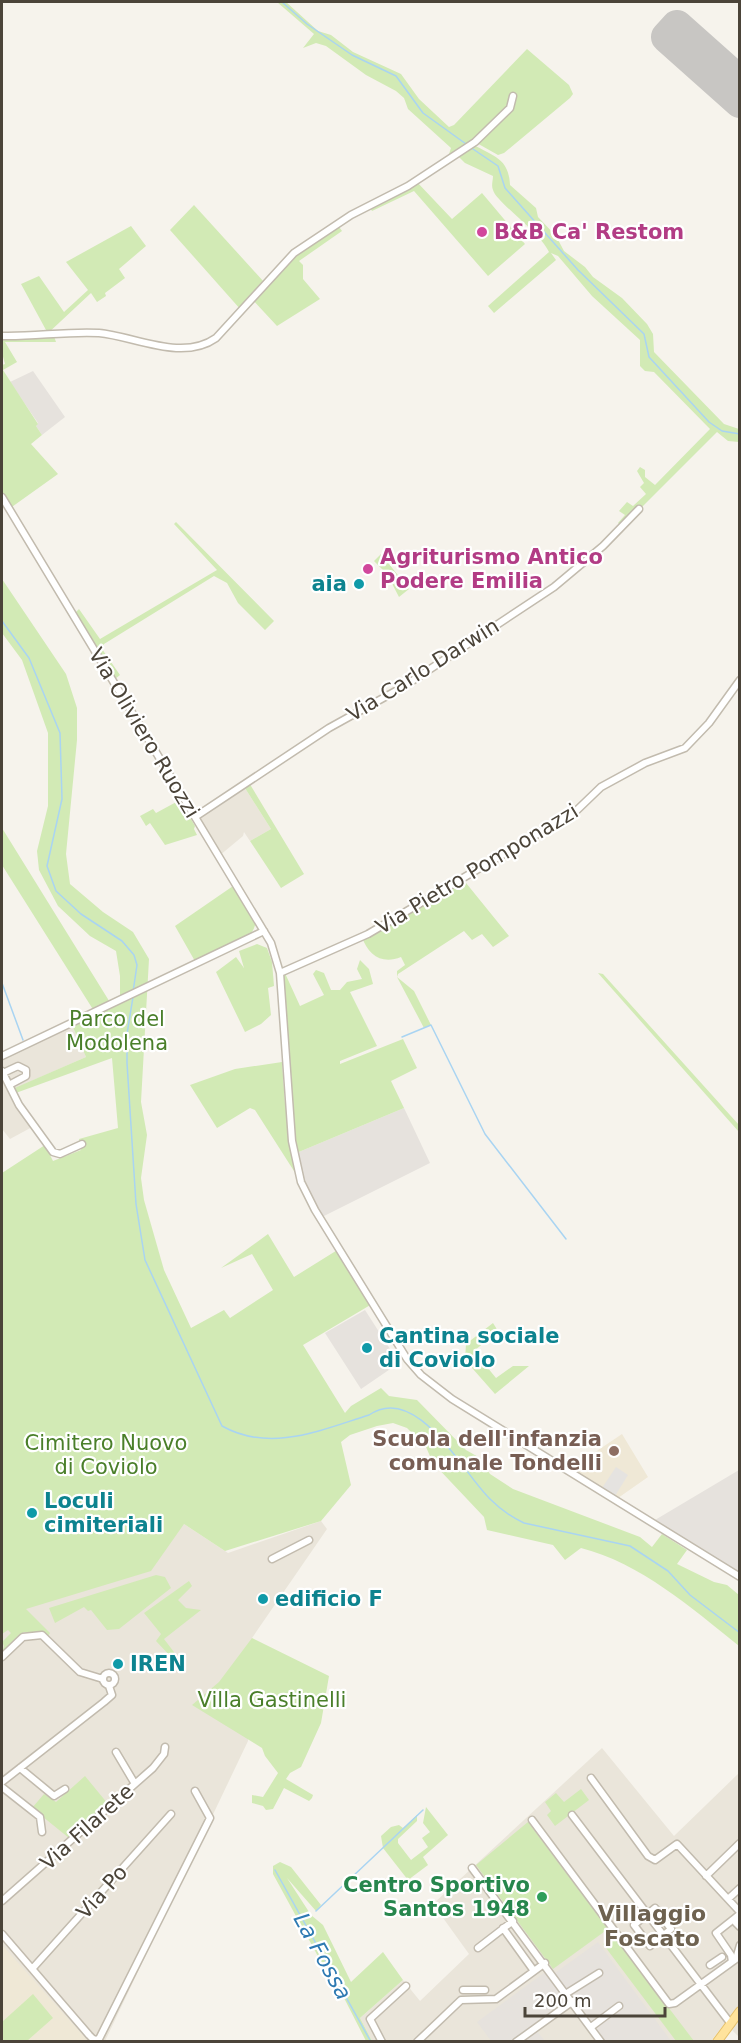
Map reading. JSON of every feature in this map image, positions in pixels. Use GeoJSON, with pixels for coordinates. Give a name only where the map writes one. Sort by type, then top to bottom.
{"type":"FeatureCollection","features":[{"type":"Feature","properties":{"kind":"main road"},"geometry":{"type":"LineString","coordinates":[[717,2042],[740,2011]]}},
{"type":"Feature","properties":{"kind":"street"},"geometry":{"type":"LineString","coordinates":[[2,336],[98,333],[150,345],[204,345],[216,338],[294,253],[351,215],[416,181],[485,132],[510,108],[513,96]]}},
{"type":"Feature","properties":{"kind":"street","name":"Via Oliviero Ruozzi"},"geometry":{"type":"LineString","coordinates":[[2,497],[264,931],[276,955],[280,973],[294,1157],[301,1182],[323,1224],[398,1347],[421,1375],[452,1399],[589,1484],[600,1495],[627,1507],[740,1577]]}},
{"type":"Feature","properties":{"kind":"street","name":"Via Carlo Darwin"},"geometry":{"type":"LineString","coordinates":[[195,817],[329,728],[403,687],[554,587],[603,546],[639,509]]}},
{"type":"Feature","properties":{"kind":"street","name":"Via Pietro Pomponazzi"},"geometry":{"type":"LineString","coordinates":[[280,973],[368,934],[575,812],[601,787],[645,763],[681,751],[709,723],[740,680]]}},
{"type":"Feature","properties":{"kind":"street"},"geometry":{"type":"LineString","coordinates":[[2,1056],[264,931]]}},
{"type":"Feature","properties":{"kind":"street"},"geometry":{"type":"LineString","coordinates":[[9,1085],[26,1076],[26,1070],[21,1066],[2,1072],[19,1105],[55,1154],[64,1153],[82,1144]]}},
{"type":"Feature","properties":{"kind":"street"},"geometry":{"type":"LineString","coordinates":[[272,1559],[309,1540]]}},
{"type":"Feature","properties":{"kind":"street"},"geometry":{"type":"LineString","coordinates":[[2,1657],[24,1637],[42,1635],[80,1672],[103,1679],[112,1695],[2,1782]]}},
{"type":"Feature","properties":{"kind":"street"},"geometry":{"type":"LineString","coordinates":[[103,1679],[107,1674],[114,1675],[115,1682],[109,1686]]}},
{"type":"Feature","properties":{"kind":"street","name":"Via Filarete"},"geometry":{"type":"LineString","coordinates":[[2,1901],[158,1764],[165,1747]]}},
{"type":"Feature","properties":{"kind":"street"},"geometry":{"type":"LineString","coordinates":[[116,1752],[135,1784]]}},
{"type":"Feature","properties":{"kind":"street"},"geometry":{"type":"LineString","coordinates":[[20,1768],[54,1796],[65,1789]]}},
{"type":"Feature","properties":{"kind":"street"},"geometry":{"type":"LineString","coordinates":[[591,1778],[648,1856],[655,1860],[677,1844],[728,1899],[738,1919],[716,1933],[731,1955],[732,1962]]}},
{"type":"Feature","properties":{"kind":"street"},"geometry":{"type":"LineString","coordinates":[[2,1786],[40,1817],[42,1832]]}},
{"type":"Feature","properties":{"kind":"street"},"geometry":{"type":"LineString","coordinates":[[2,1934],[91,2038],[97,2040],[101,2037],[210,1818],[195,1791]]}},
{"type":"Feature","properties":{"kind":"street","name":"Via Po"},"geometry":{"type":"LineString","coordinates":[[32,1969],[171,1814]]}},
{"type":"Feature","properties":{"kind":"street"},"geometry":{"type":"LineString","coordinates":[[572,1815],[731,2024]]}},
{"type":"Feature","properties":{"kind":"street"},"geometry":{"type":"LineString","coordinates":[[532,1820],[667,2002],[675,2003],[732,1962],[737,1957],[740,1945]]}},
{"type":"Feature","properties":{"kind":"street"},"geometry":{"type":"LineString","coordinates":[[706,1876],[740,1843]]}},
{"type":"Feature","properties":{"kind":"street"},"geometry":{"type":"LineString","coordinates":[[472,1868],[545,1963],[601,2042]]}},
{"type":"Feature","properties":{"kind":"street"},"geometry":{"type":"LineString","coordinates":[[728,1899],[740,1888]]}},
{"type":"Feature","properties":{"kind":"street"},"geometry":{"type":"LineString","coordinates":[[655,1908],[671,1929],[663,1935],[650,1946],[634,1925],[655,1908]]}},
{"type":"Feature","properties":{"kind":"street"},"geometry":{"type":"LineString","coordinates":[[478,1948],[513,1921]]}},
{"type":"Feature","properties":{"kind":"street"},"geometry":{"type":"LineString","coordinates":[[503,1928],[534,1971]]}},
{"type":"Feature","properties":{"kind":"street"},"geometry":{"type":"LineString","coordinates":[[721,1970],[713,1963],[722,1957]]}},
{"type":"Feature","properties":{"kind":"street"},"geometry":{"type":"LineString","coordinates":[[417,2042],[458,2002],[496,1998],[545,1963]]}},
{"type":"Feature","properties":{"kind":"street"},"geometry":{"type":"LineString","coordinates":[[567,1993],[598,1973]]}},
{"type":"Feature","properties":{"kind":"street"},"geometry":{"type":"LineString","coordinates":[[382,2042],[370,2019],[406,1986]]}},
{"type":"Feature","properties":{"kind":"street"},"geometry":{"type":"LineString","coordinates":[[463,1990],[485,1990]]}},
{"type":"Feature","properties":{"kind":"street"},"geometry":{"type":"LineString","coordinates":[[475,1990],[476,2000]]}},
{"type":"Feature","properties":{"kind":"street"},"geometry":{"type":"LineString","coordinates":[[516,2042],[573,2001]]}},
{"type":"Feature","properties":{"kind":"street"},"geometry":{"type":"LineString","coordinates":[[591,2027],[619,2006]]}},
{"type":"Feature","properties":{"kind":"street"},"geometry":{"type":"LineString","coordinates":[[423,2036],[428,2042]]}},
{"type":"Feature","properties":{"kind":"shaded area"},"geometry":{"type":"Polygon","coordinates":[[[33,371],[65,417],[42,435],[36,426],[38,423],[10,382],[33,371]]]}},
{"type":"Feature","properties":{"kind":"shaded area"},"geometry":{"type":"Polygon","coordinates":[[[243,785],[271,829],[250,841],[244,832],[243,836],[219,856],[195,817],[243,785]]]}},
{"type":"Feature","properties":{"kind":"shaded area"},"geometry":{"type":"Polygon","coordinates":[[[71,1023],[86,1057],[11,1090],[34,1126],[10,1139],[2,1129],[2,1082],[6,1080],[2,1071],[2,1056],[71,1023]]]}},
{"type":"Feature","properties":{"kind":"shaded area"},"geometry":{"type":"Polygon","coordinates":[[[404,1108],[430,1163],[322,1217],[304,1184],[294,1154],[404,1108]]]}},
{"type":"Feature","properties":{"kind":"shaded area"},"geometry":{"type":"Polygon","coordinates":[[[365,1310],[399,1363],[361,1389],[325,1333],[365,1310]]]}},
{"type":"Feature","properties":{"kind":"shaded area","name":"Scuola dell'infanzia comunale Tondelli"},"geometry":{"type":"Polygon","coordinates":[[[622,1434],[648,1477],[618,1498],[570,1469],[622,1434]]]}},
{"type":"Feature","properties":{"kind":"shaded area"},"geometry":{"type":"Polygon","coordinates":[[[616,1467],[628,1475],[615,1496],[602,1488],[616,1467]]]}},
{"type":"Feature","properties":{"kind":"shaded area"},"geometry":{"type":"Polygon","coordinates":[[[739,1470],[739,1578],[655,1524],[655,1520],[739,1470]]]}},
{"type":"Feature","properties":{"kind":"shaded area"},"geometry":{"type":"Polygon","coordinates":[[[321,1521],[327,1529],[252,1638],[248,1741],[105,2041],[2,2042],[2,1616],[184,1524],[228,1553],[321,1521]]]}},
{"type":"Feature","properties":{"kind":"shaded area"},"geometry":{"type":"Polygon","coordinates":[[[602,1748],[674,1836],[739,1773],[739,2037],[725,2023],[711,2041],[372,2041],[360,2018],[403,1980],[420,2001],[469,1954],[433,1904],[602,1748]]]}},
{"type":"Feature","properties":{"kind":"shaded area"},"geometry":{"type":"Polygon","coordinates":[[[598,1942],[671,2041],[595,2041],[574,2009],[570,2008],[537,2031],[545,2041],[491,2041],[477,2022],[544,1973],[548,1978],[598,1942]]]}},
{"type":"Feature","properties":{"kind":"shaded area"},"geometry":{"type":"Polygon","coordinates":[[[2,1945],[88,2041],[2,2041],[2,1945]]]}},
{"type":"Feature","properties":{"kind":"green space"},"geometry":{"type":"Polygon","coordinates":[[[277,2],[286,2],[318,31],[331,35],[353,52],[401,74],[419,99],[449,127],[454,125],[527,49],[569,85],[573,94],[570,98],[504,153],[498,155],[475,142],[472,144],[503,163],[507,169],[510,185],[536,208],[538,217],[556,236],[564,251],[585,267],[593,277],[622,298],[647,324],[653,334],[654,352],[724,424],[739,429],[739,442],[728,441],[717,432],[622,527],[618,523],[625,515],[619,511],[627,502],[633,506],[646,494],[640,487],[644,483],[637,471],[640,467],[645,470],[645,477],[655,485],[710,429],[654,372],[645,371],[640,366],[640,340],[592,296],[558,256],[551,253],[556,260],[494,313],[488,306],[549,252],[544,244],[496,195],[492,187],[493,176],[465,163],[456,154],[447,160],[451,148],[408,109],[404,98],[396,91],[366,75],[326,46],[316,43],[303,48],[314,34],[277,2]]]}},
{"type":"Feature","properties":{"kind":"green space"},"geometry":{"type":"Polygon","coordinates":[[[416,181],[452,219],[482,193],[525,244],[488,276],[414,191],[372,211],[369,206],[416,181]]]}},
{"type":"Feature","properties":{"kind":"green space"},"geometry":{"type":"Polygon","coordinates":[[[194,205],[264,282],[283,262],[337,224],[342,231],[299,261],[303,265],[303,279],[320,299],[277,326],[252,299],[241,310],[170,230],[194,205]]]}},
{"type":"Feature","properties":{"kind":"green space"},"geometry":{"type":"Polygon","coordinates":[[[131,226],[146,246],[119,269],[125,278],[105,293],[106,296],[97,302],[91,293],[45,336],[54,336],[56,342],[5,342],[17,362],[3,370],[38,424],[36,426],[42,435],[31,444],[58,474],[9,509],[2,497],[2,365],[5,364],[2,338],[38,337],[46,330],[21,284],[39,276],[64,312],[88,290],[66,262],[131,226]]]}},
{"type":"Feature","properties":{"kind":"green space"},"geometry":{"type":"Polygon","coordinates":[[[176,522],[274,621],[265,630],[238,603],[227,583],[214,576],[104,644],[102,649],[120,675],[115,679],[75,613],[79,609],[100,639],[217,570],[174,524],[176,522]]]}},
{"type":"Feature","properties":{"kind":"green space"},"geometry":{"type":"Polygon","coordinates":[[[381,554],[409,589],[399,597],[387,574],[374,561],[381,554]]]}},
{"type":"Feature","properties":{"kind":"green space"},"geometry":{"type":"Polygon","coordinates":[[[2,579],[66,674],[77,708],[77,740],[66,854],[70,884],[103,912],[133,932],[149,959],[141,1102],[147,1135],[141,1178],[144,1200],[164,1270],[191,1328],[224,1310],[230,1318],[273,1290],[252,1254],[221,1268],[268,1234],[294,1277],[339,1249],[372,1304],[303,1345],[345,1413],[351,1406],[381,1388],[389,1396],[417,1400],[466,1450],[480,1458],[490,1474],[513,1489],[640,1537],[652,1547],[662,1534],[687,1550],[677,1564],[714,1582],[727,1585],[739,1595],[739,1646],[665,1588],[624,1564],[581,1548],[565,1560],[553,1545],[487,1530],[484,1517],[433,1463],[426,1447],[407,1428],[393,1423],[350,1435],[341,1442],[351,1485],[321,1521],[225,1551],[184,1524],[151,1571],[26,1609],[50,1633],[47,1638],[24,1632],[2,1652],[4,1646],[2,1642],[11,1633],[8,1630],[2,1634],[2,1173],[45,1145],[53,1161],[81,1150],[79,1139],[118,1128],[112,1058],[13,1094],[10,1090],[86,1057],[71,1023],[94,1011],[2,865],[2,828],[111,1004],[120,999],[120,976],[116,951],[90,936],[58,906],[39,870],[37,851],[48,806],[48,733],[22,660],[2,633],[2,579]]]}},
{"type":"Feature","properties":{"kind":"green space"},"geometry":{"type":"Polygon","coordinates":[[[248,781],[304,874],[281,888],[250,841],[271,829],[243,785],[248,781]]]}},
{"type":"Feature","properties":{"kind":"green space"},"geometry":{"type":"Polygon","coordinates":[[[180,800],[195,826],[197,835],[165,845],[150,823],[146,826],[140,816],[153,809],[156,813],[180,800]]]}},
{"type":"Feature","properties":{"kind":"green space"},"geometry":{"type":"Polygon","coordinates":[[[462,878],[509,936],[493,947],[482,934],[472,940],[464,931],[398,974],[397,977],[397,971],[405,965],[401,957],[388,960],[377,957],[368,949],[362,937],[462,878]]]}},
{"type":"Feature","properties":{"kind":"green space"},"geometry":{"type":"Polygon","coordinates":[[[236,884],[254,913],[255,926],[251,934],[224,952],[196,963],[175,926],[236,884]]]}},
{"type":"Feature","properties":{"kind":"green space"},"geometry":{"type":"Polygon","coordinates":[[[257,944],[267,948],[272,962],[274,986],[268,988],[271,1015],[261,1024],[245,1032],[216,972],[236,957],[244,968],[239,951],[257,944]]]}},
{"type":"Feature","properties":{"kind":"green space"},"geometry":{"type":"Polygon","coordinates":[[[360,960],[369,969],[373,984],[350,992],[377,1046],[340,1061],[340,1064],[403,1039],[417,1068],[391,1081],[404,1108],[294,1154],[301,1182],[255,1110],[250,1108],[217,1128],[190,1085],[235,1069],[282,1062],[285,1104],[290,1106],[288,1085],[292,1083],[280,973],[284,971],[300,1006],[324,995],[313,974],[316,970],[324,973],[331,990],[340,990],[347,982],[362,979],[357,969],[360,960]]]}},
{"type":"Feature","properties":{"kind":"green space"},"geometry":{"type":"Polygon","coordinates":[[[598,973],[603,974],[739,1125],[739,1132],[598,973]]]}},
{"type":"Feature","properties":{"kind":"green space"},"geometry":{"type":"Polygon","coordinates":[[[397,977],[414,991],[431,1025],[424,1028],[397,977]]]}},
{"type":"Feature","properties":{"kind":"green space"},"geometry":{"type":"Polygon","coordinates":[[[493,1323],[498,1331],[474,1351],[496,1378],[513,1366],[529,1366],[495,1394],[465,1360],[466,1344],[493,1323]]]}},
{"type":"Feature","properties":{"kind":"green space"},"geometry":{"type":"Polygon","coordinates":[[[156,1575],[165,1577],[171,1588],[119,1629],[107,1630],[91,1610],[88,1611],[84,1607],[55,1623],[49,1608],[156,1575]]]}},
{"type":"Feature","properties":{"kind":"green space"},"geometry":{"type":"Polygon","coordinates":[[[189,1581],[192,1586],[178,1600],[186,1608],[201,1610],[164,1639],[177,1656],[173,1659],[156,1641],[161,1634],[144,1613],[189,1581]]]}},
{"type":"Feature","properties":{"kind":"green space","name":"Villa Gastinelli"},"geometry":{"type":"Polygon","coordinates":[[[252,1638],[329,1676],[321,1723],[301,1767],[290,1773],[286,1779],[313,1795],[309,1801],[284,1788],[273,1809],[266,1810],[263,1806],[252,1803],[252,1795],[263,1797],[278,1773],[262,1748],[192,1705],[219,1682],[252,1638]]]}},
{"type":"Feature","properties":{"kind":"green space"},"geometry":{"type":"Polygon","coordinates":[[[85,1776],[108,1804],[69,1838],[32,1808],[44,1794],[56,1802],[85,1776]]]}},
{"type":"Feature","properties":{"kind":"green space"},"geometry":{"type":"Polygon","coordinates":[[[581,1789],[589,1800],[555,1826],[547,1815],[551,1811],[545,1802],[556,1793],[564,1802],[581,1789]]]}},
{"type":"Feature","properties":{"kind":"green space"},"geometry":{"type":"Polygon","coordinates":[[[426,1807],[448,1835],[423,1857],[428,1865],[408,1880],[383,1848],[381,1836],[391,1827],[399,1825],[403,1828],[417,1815],[417,1821],[398,1839],[398,1843],[411,1860],[428,1847],[422,1838],[430,1832],[423,1823],[426,1807]]]}},
{"type":"Feature","properties":{"kind":"green space","name":"Centro Sportivo Santos 1948"},"geometry":{"type":"Polygon","coordinates":[[[528,1822],[608,1929],[553,1969],[476,1865],[528,1822]]]}},
{"type":"Feature","properties":{"kind":"green space"},"geometry":{"type":"Polygon","coordinates":[[[280,1862],[291,1867],[321,1905],[316,1911],[287,1878],[311,1915],[323,1925],[351,1982],[383,1952],[403,1980],[360,2018],[372,2041],[366,2041],[343,1996],[344,1993],[338,1991],[332,1982],[273,1874],[273,1866],[280,1862]]]}},
{"type":"Feature","properties":{"kind":"green space"},"geometry":{"type":"Polygon","coordinates":[[[614,1936],[694,2041],[676,2041],[603,1944],[614,1936]]]}},
{"type":"Feature","properties":{"kind":"green space"},"geometry":{"type":"Polygon","coordinates":[[[33,1994],[53,2018],[27,2041],[2,2041],[2,2022],[33,1994]]]}},
{"type":"Feature","properties":{"kind":"waterway"},"geometry":{"type":"LineString","coordinates":[[282,2],[307,24],[352,55],[396,76],[423,113],[466,144]]}},
{"type":"Feature","properties":{"kind":"waterway"},"geometry":{"type":"LineString","coordinates":[[470,147],[498,166],[505,188],[578,270],[644,334],[649,357],[709,422],[722,431],[740,434]]}},
{"type":"Feature","properties":{"kind":"waterway"},"geometry":{"type":"LineString","coordinates":[[2,621],[29,658],[60,733],[62,799],[47,866],[56,891],[81,914],[122,941],[134,955],[137,965],[133,992]]}},
{"type":"Feature","properties":{"kind":"waterway"},"geometry":{"type":"LineString","coordinates":[[2,983],[23,1040]]}},
{"type":"Feature","properties":{"kind":"waterway"},"geometry":{"type":"LineString","coordinates":[[133,997],[127,1034],[127,1063],[136,1204],[145,1260],[222,1426],[240,1434],[258,1438],[277,1438],[314,1432],[387,1408],[404,1410],[421,1420],[437,1434],[490,1499],[510,1515],[524,1523],[630,1546],[668,1571],[690,1595],[740,1633]]}},
{"type":"Feature","properties":{"kind":"waterway"},"geometry":{"type":"LineString","coordinates":[[402,1037],[431,1025],[485,1134],[566,1239]]}},
{"type":"Feature","properties":{"kind":"waterway"},"geometry":{"type":"LineString","coordinates":[[316,1911],[423,1810]]}},
{"type":"Feature","properties":{"kind":"waterway","name":"La Fossa"},"geometry":{"type":"LineString","coordinates":[[275,1870],[371,2042]]}},
{"type":"Feature","properties":{"kind":"runway"},"geometry":{"type":"LineString","coordinates":[[740,82],[677,26],[667,37],[740,102]]}},
{"type":"Feature","properties":{"kind":"place","name":"B&B Ca' Restom"},"geometry":{"type":"Point","coordinates":[482,232]}},
{"type":"Feature","properties":{"kind":"place","name":"Agriturismo Antico Podere Emilia"},"geometry":{"type":"Point","coordinates":[368,569]}},
{"type":"Feature","properties":{"kind":"place","name":"aia"},"geometry":{"type":"Point","coordinates":[359,584]}},
{"type":"Feature","properties":{"kind":"place","name":"Cantina sociale di Coviolo"},"geometry":{"type":"Point","coordinates":[367,1348]}},
{"type":"Feature","properties":{"kind":"place","name":"Scuola dell'infanzia comunale Tondelli"},"geometry":{"type":"Point","coordinates":[614,1451]}},
{"type":"Feature","properties":{"kind":"place","name":"Loculi cimiteriali"},"geometry":{"type":"Point","coordinates":[32,1513]}},
{"type":"Feature","properties":{"kind":"place","name":"edificio F"},"geometry":{"type":"Point","coordinates":[263,1599]}},
{"type":"Feature","properties":{"kind":"place","name":"IREN"},"geometry":{"type":"Point","coordinates":[118,1664]}},
{"type":"Feature","properties":{"kind":"place","name":"Centro Sportivo Santos 1948"},"geometry":{"type":"Point","coordinates":[542,1897]}},
{"type":"Feature","properties":{"kind":"district","name":"Villaggio Foscato"},"geometry":{"type":"Point","coordinates":[652,1926]}},
{"type":"Feature","properties":{"kind":"park label","name":"Parco del Modolena"},"geometry":{"type":"Point","coordinates":[117,1031]}},
{"type":"Feature","properties":{"kind":"park label","name":"Cimitero Nuovo di Coviolo"},"geometry":{"type":"Point","coordinates":[106,1455]}}]}
